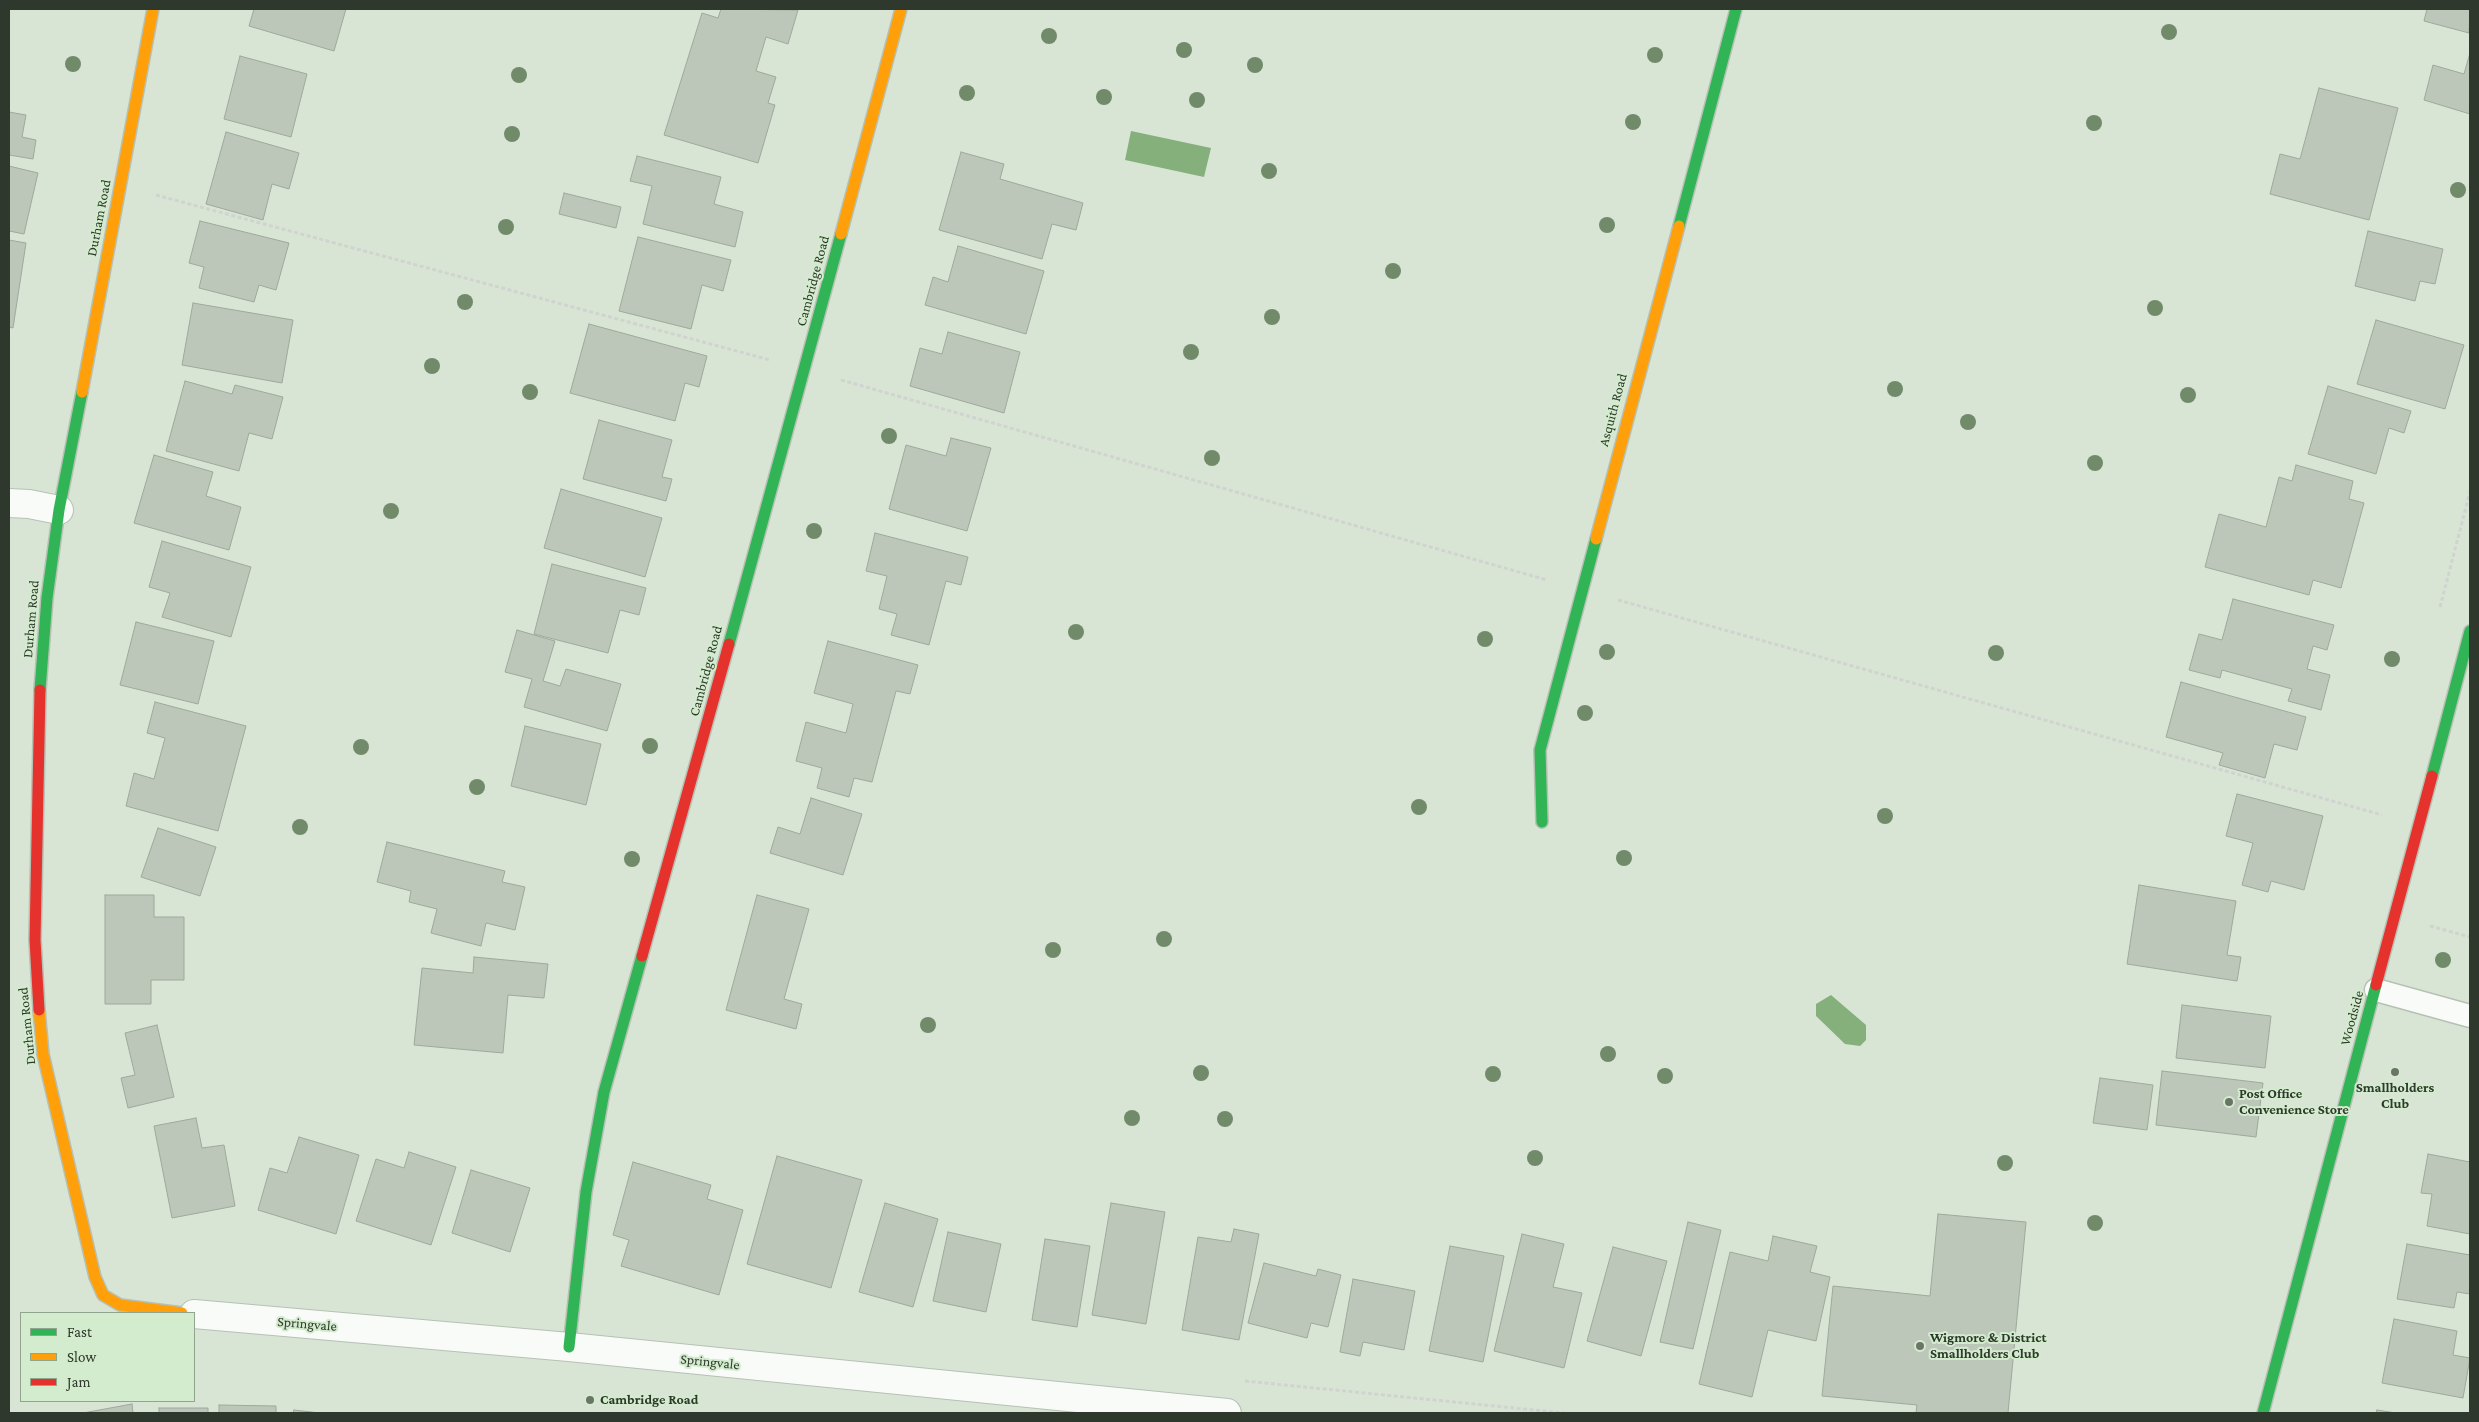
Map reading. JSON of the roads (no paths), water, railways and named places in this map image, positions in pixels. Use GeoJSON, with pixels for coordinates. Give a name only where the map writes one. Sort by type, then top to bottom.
{"type":"FeatureCollection","features":[{"type":"Feature","properties":{"kind":"street","name":"Durham Road"},"geometry":{"type":"LineString","coordinates":[[152,9],[121,185],[85,365],[59,510],[47,598],[40,693],[35,940],[38,1016],[44,1054],[95,1277],[103,1295],[120,1305],[174,1312]]}},
{"type":"Feature","properties":{"kind":"street","name":"Cambridge Road"},"geometry":{"type":"LineString","coordinates":[[569,1347],[586,1192],[604,1092],[805,370],[901,9]]}},
{"type":"Feature","properties":{"kind":"street","name":"Asquith Road"},"geometry":{"type":"LineString","coordinates":[[1542,822],[1540,750],[1736,9]]}},
{"type":"Feature","properties":{"kind":"street"},"geometry":{"type":"LineString","coordinates":[[9,503],[28,504],[59,510]]}},
{"type":"Feature","properties":{"kind":"street","name":"Woodside"},"geometry":{"type":"LineString","coordinates":[[2263,1413],[2396,917],[2462,693],[2470,631]]}},
{"type":"Feature","properties":{"kind":"street","name":"Springvale"},"geometry":{"type":"LineString","coordinates":[[195,1314],[569,1347],[1227,1413]]}},
{"type":"Feature","properties":{"kind":"lane"},"geometry":{"type":"LineString","coordinates":[[2376,990],[2470,1016]]}},
{"type":"Feature","properties":{"kind":"place","name":"Smallholders Club"},"geometry":{"type":"Point","coordinates":[2395,1072]}},
{"type":"Feature","properties":{"kind":"place","name":"Post Office Convenience Store"},"geometry":{"type":"Point","coordinates":[2229,1102]}},
{"type":"Feature","properties":{"kind":"place","name":"Wigmore & District Smallholders Club"},"geometry":{"type":"Point","coordinates":[1920,1346]}},
{"type":"Feature","properties":{"kind":"place","name":"Cambridge Road"},"geometry":{"type":"Point","coordinates":[590,1400]}}]}
